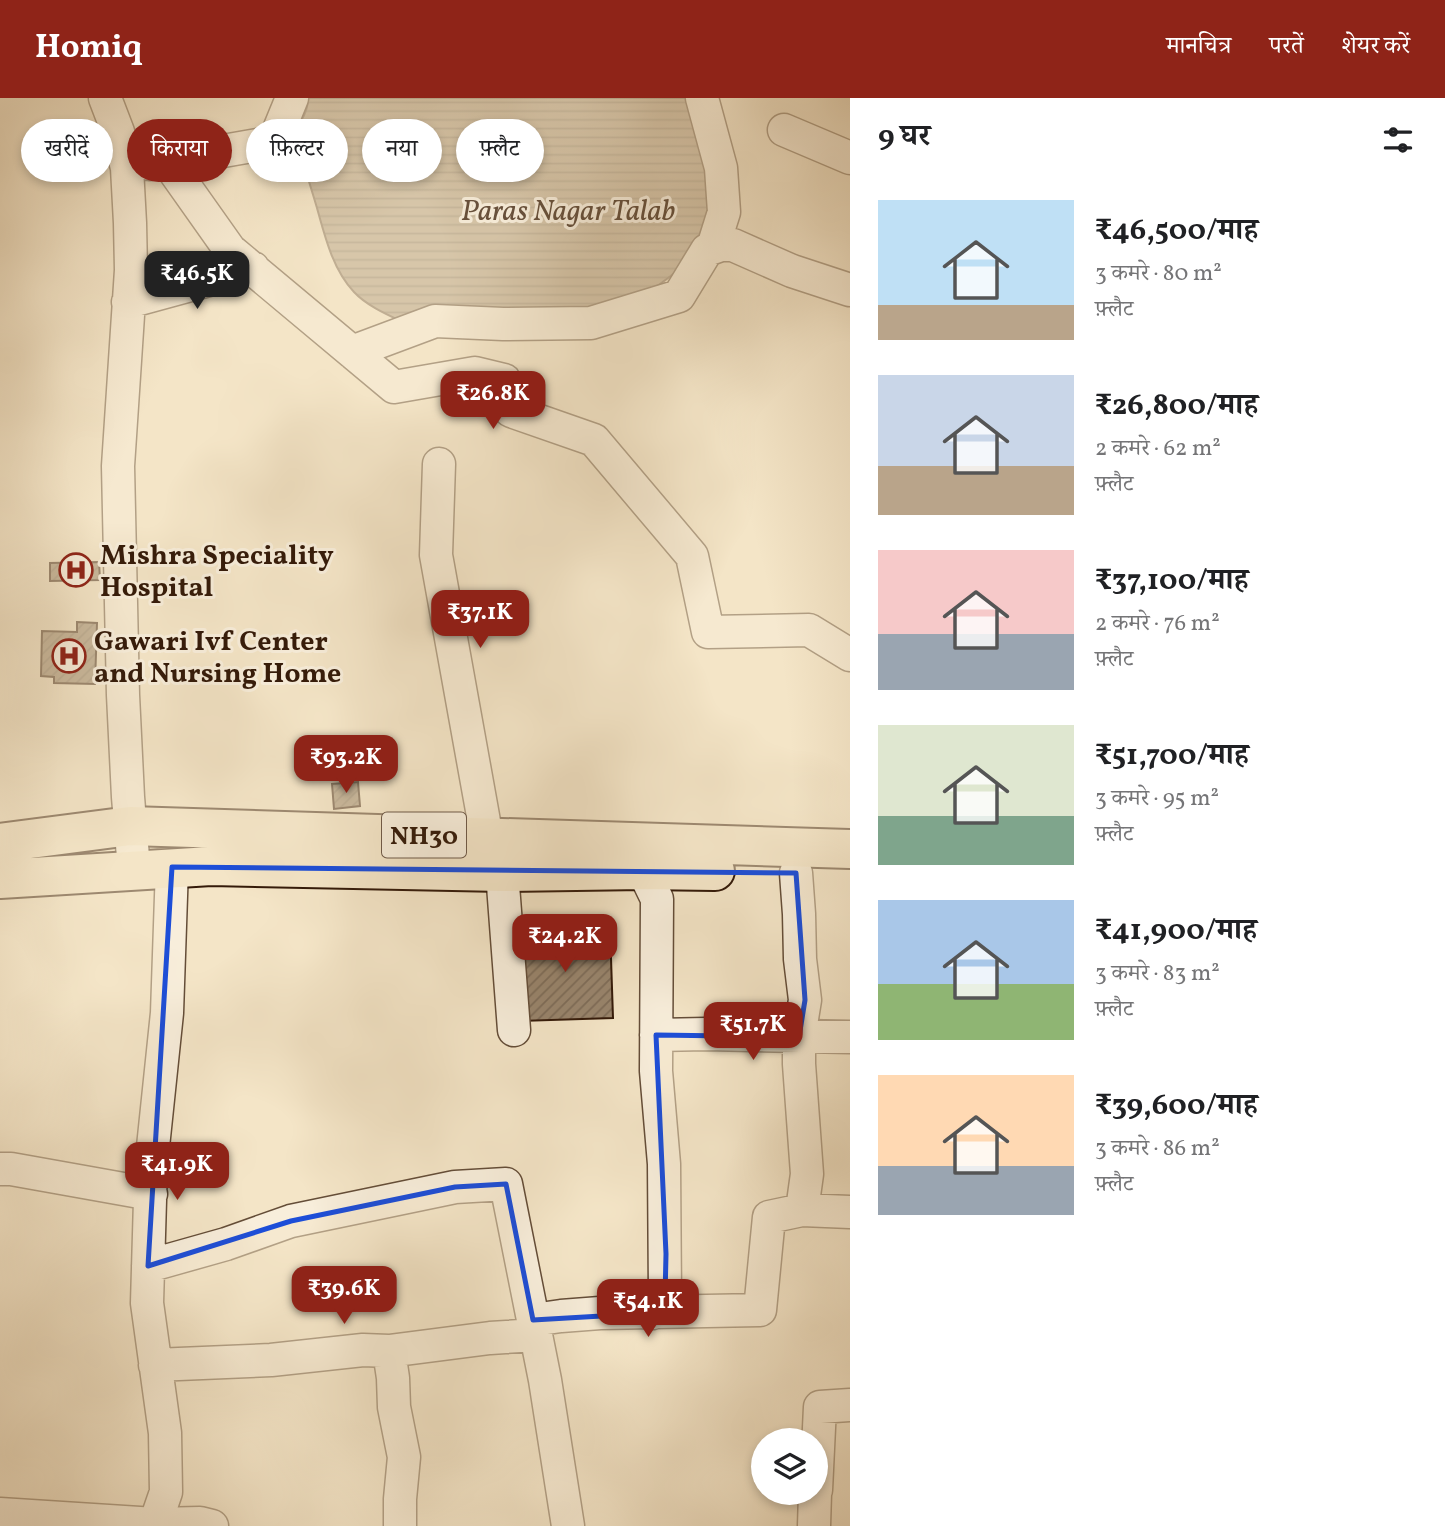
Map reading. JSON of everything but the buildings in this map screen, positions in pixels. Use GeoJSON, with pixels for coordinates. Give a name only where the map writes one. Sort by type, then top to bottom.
{"type":"FeatureCollection","features":[{"type":"Feature","properties":{"kind":"main road","name":"NH30"},"geometry":{"type":"LineString","coordinates":[[0,843],[130,826],[643,870],[850,872]]}},
{"type":"Feature","properties":{"kind":"main road","name":"NH30"},"geometry":{"type":"LineString","coordinates":[[0,879],[172,867],[481,854],[850,849]]}},
{"type":"Feature","properties":{"kind":"street"},"geometry":{"type":"LineString","coordinates":[[105,98],[118,132],[127,168]]}},
{"type":"Feature","properties":{"kind":"street"},"geometry":{"type":"LineString","coordinates":[[232,149],[274,142],[292,98]]}},
{"type":"Feature","properties":{"kind":"street"},"geometry":{"type":"LineString","coordinates":[[702,98],[721,168],[724,201],[724,212],[713,247]]}},
{"type":"Feature","properties":{"kind":"street"},"geometry":{"type":"LineString","coordinates":[[784,130],[850,158]]}},
{"type":"Feature","properties":{"kind":"street"},"geometry":{"type":"LineString","coordinates":[[128,182],[131,270],[118,466],[123,695],[134,869]]}},
{"type":"Feature","properties":{"kind":"street"},"geometry":{"type":"LineString","coordinates":[[182,182],[230,250],[394,387],[475,373],[504,380],[511,411],[594,440],[692,556],[708,632],[809,630],[850,655]]}},
{"type":"Feature","properties":{"kind":"street"},"geometry":{"type":"LineString","coordinates":[[352,352],[435,321],[503,324],[592,323],[678,296],[707,250],[733,244],[792,271],[850,289]]}},
{"type":"Feature","properties":{"kind":"street"},"geometry":{"type":"LineString","coordinates":[[128,302],[253,268]]}},
{"type":"Feature","properties":{"kind":"street"},"geometry":{"type":"LineString","coordinates":[[439,464],[436,555],[481,854],[514,1030]]}},
{"type":"Feature","properties":{"kind":"street"},"geometry":{"type":"LineString","coordinates":[[155,1524],[166,1492],[165,1433],[147,1303],[151,1166],[167,1013],[172,867]]}},
{"type":"Feature","properties":{"kind":"street"},"geometry":{"type":"LineString","coordinates":[[643,870],[657,899],[656,1071],[664,1164],[665,1298],[653,1313]]}},
{"type":"Feature","properties":{"kind":"street"},"geometry":{"type":"LineString","coordinates":[[796,873],[805,1000],[799,1037],[807,1174],[802,1210]]}},
{"type":"Feature","properties":{"kind":"street"},"geometry":{"type":"LineString","coordinates":[[656,1035],[850,1037]]}},
{"type":"Feature","properties":{"kind":"street"},"geometry":{"type":"LineString","coordinates":[[0,1169],[11,1168],[150,1194]]}},
{"type":"Feature","properties":{"kind":"street"},"geometry":{"type":"LineString","coordinates":[[148,1266],[226,1244],[292,1221],[455,1187],[506,1184],[545,1380],[568,1526]]}},
{"type":"Feature","properties":{"kind":"street"},"geometry":{"type":"LineString","coordinates":[[155,1365],[271,1360],[363,1350],[389,1351],[490,1338],[535,1327],[561,1316],[760,1310],[769,1217],[802,1210],[850,1212]]}},
{"type":"Feature","properties":{"kind":"street"},"geometry":{"type":"LineString","coordinates":[[389,1351],[394,1407],[404,1457],[400,1526]]}},
{"type":"Feature","properties":{"kind":"street"},"geometry":{"type":"LineString","coordinates":[[819,1428],[820,1406],[850,1405]]}},
{"type":"Feature","properties":{"kind":"street"},"geometry":{"type":"LineString","coordinates":[[814,1526],[815,1505]]}},
{"type":"Feature","properties":{"kind":"street"},"geometry":{"type":"LineString","coordinates":[[0,1514],[115,1524],[200,1523],[212,1526]]}},
{"type":"Feature","properties":{"kind":"highlighted area"},"geometry":{"type":"Polygon","coordinates":[[[172,867],[796,873],[805,1000],[799,1037],[656,1035],[666,1254],[665,1298],[653,1313],[533,1320],[506,1184],[455,1187],[291,1221],[148,1266],[172,867]]]}},
{"type":"Feature","properties":{"kind":"water","name":"Paras Nagar Talab"},"geometry":{"type":"Polygon","coordinates":[[[308,98],[700,98],[719,199],[688,263],[648,293],[615,311],[405,323],[359,297],[340,274],[335,263],[309,182],[348,182],[348,119],[302,119],[308,98]]]}},
{"type":"Feature","properties":{"kind":"place","name":"Mishra Speciality Hospital"},"geometry":{"type":"Point","coordinates":[76,570]}},
{"type":"Feature","properties":{"kind":"place","name":"Gawari Ivf Center and Nursing Home"},"geometry":{"type":"Point","coordinates":[69,656]}}]}
